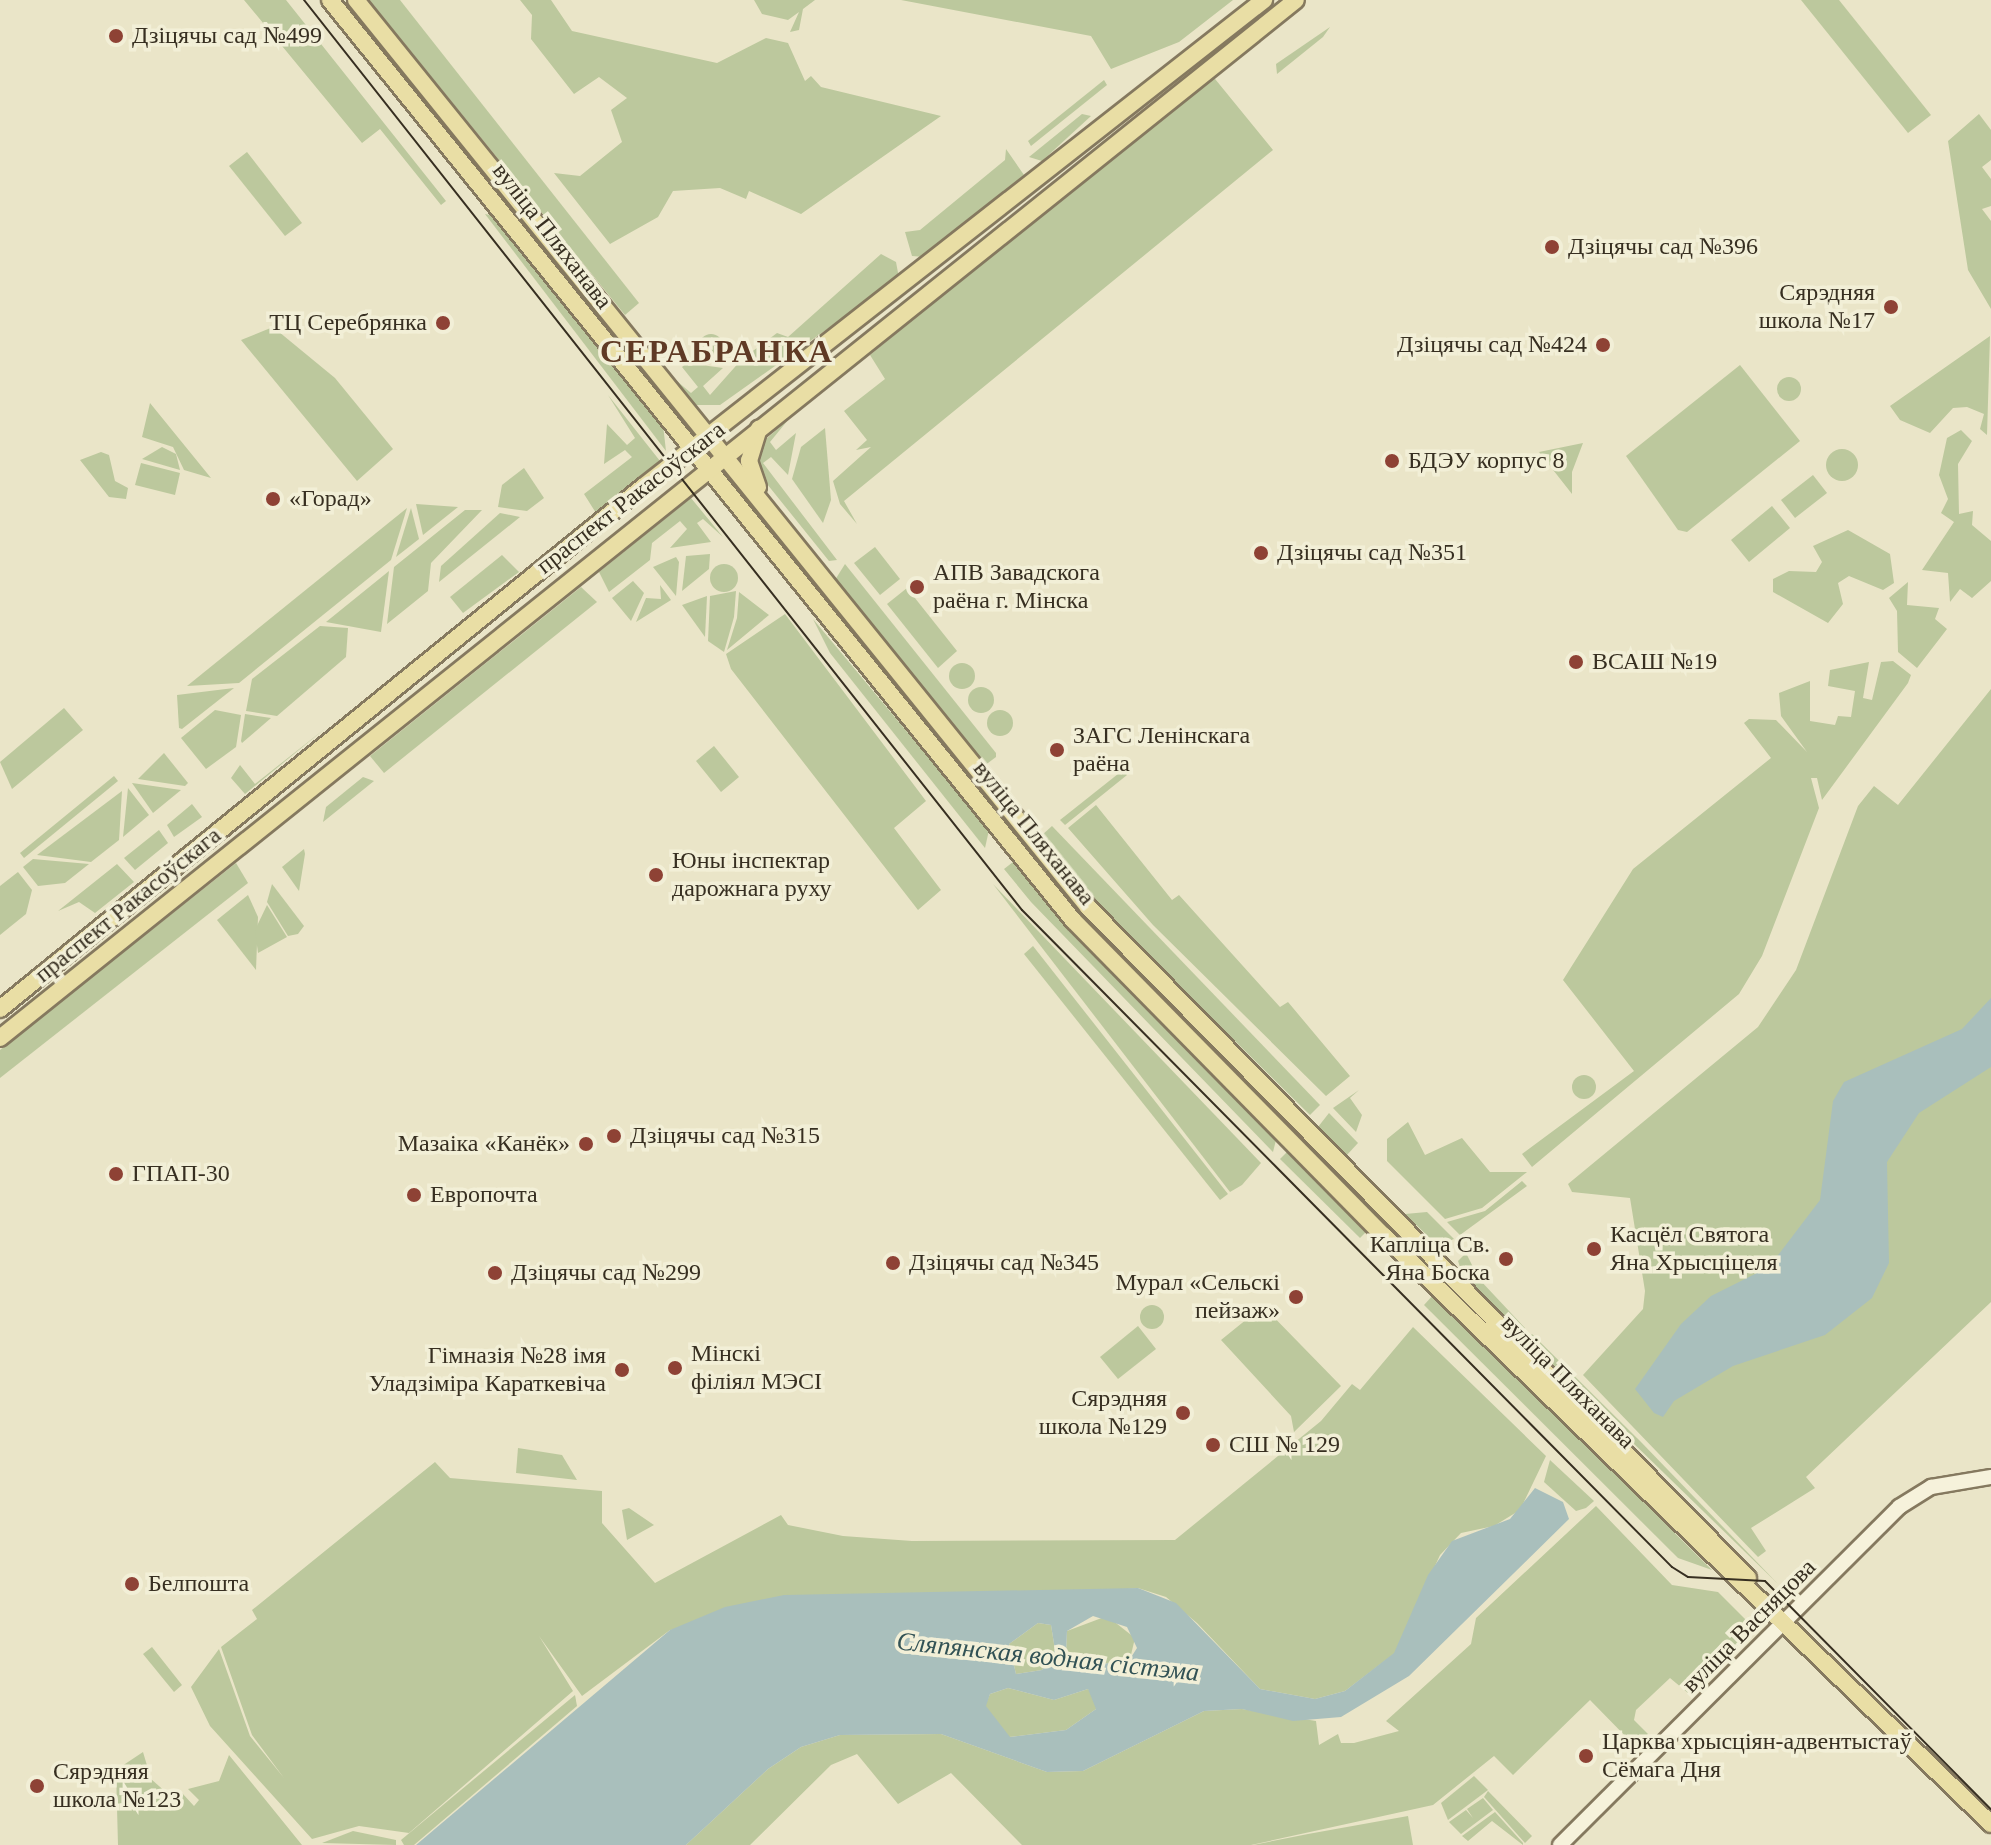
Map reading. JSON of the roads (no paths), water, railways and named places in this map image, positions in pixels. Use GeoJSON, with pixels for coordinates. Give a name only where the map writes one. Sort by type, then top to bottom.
{"type":"FeatureCollection","features":[{"type":"Feature","properties":{"kind":"main road","name":"вуліца Пляханава"},"geometry":{"type":"LineString","coordinates":[[330,0],[705,470],[1073,920],[1433,1283],[1991,1824]]}},
{"type":"Feature","properties":{"kind":"main road","name":"вуліца Пляханава"},"geometry":{"type":"LineString","coordinates":[[356,0],[1088,907],[1745,1574],[1783,1624]]}},
{"type":"Feature","properties":{"kind":"main road","name":"праспект Ракасоўскага"},"geometry":{"type":"LineString","coordinates":[[0,1009],[710,435],[1264,0]]}},
{"type":"Feature","properties":{"kind":"main road","name":"праспект Ракасоўскага"},"geometry":{"type":"LineString","coordinates":[[0,1038],[705,470],[1296,0]]}},
{"type":"Feature","properties":{"kind":"main road"},"geometry":{"type":"LineString","coordinates":[[760,427],[751,470],[775,516]]}},
{"type":"Feature","properties":{"kind":"main road"},"geometry":{"type":"LineString","coordinates":[[399,688],[413,705]]}},
{"type":"Feature","properties":{"kind":"main road"},"geometry":{"type":"LineString","coordinates":[[1290,1142],[1304,1128]]}},
{"type":"Feature","properties":{"kind":"main road"},"geometry":{"type":"LineString","coordinates":[[1433,1283],[1445,1269]]}},
{"type":"Feature","properties":{"kind":"street","name":"вуліца Васняцова"},"geometry":{"type":"LineString","coordinates":[[1560,1845],[1910,1497],[1991,1477]]}},
{"type":"Feature","properties":{"kind":"water"},"geometry":{"type":"Polygon","coordinates":[[[1991,998],[1991,1067],[1919,1113],[1887,1162],[1889,1263],[1872,1298],[1825,1335],[1733,1366],[1674,1401],[1663,1417],[1654,1413],[1635,1389],[1681,1324],[1711,1296],[1769,1267],[1820,1200],[1833,1101],[1844,1082],[1962,1029],[1991,998]]]}},
{"type":"Feature","properties":{"kind":"water"},"geometry":{"type":"Polygon","coordinates":[[[1535,1488],[1563,1502],[1569,1519],[1409,1676],[1341,1717],[1293,1721],[1242,1709],[1204,1711],[1083,1771],[1047,1772],[941,1734],[840,1735],[801,1747],[768,1769],[686,1845],[416,1845],[670,1630],[725,1607],[784,1595],[1138,1588],[1176,1603],[1260,1689],[1315,1699],[1345,1691],[1394,1653],[1428,1575],[1452,1541],[1510,1519],[1535,1488]],[[1093,1616],[1067,1631],[1066,1655],[1103,1664],[1130,1659],[1137,1648],[1127,1627],[1093,1616]],[[1038,1623],[1009,1644],[1016,1674],[1042,1670],[1055,1650],[1051,1625],[1038,1623]],[[1008,1688],[990,1694],[986,1706],[1010,1737],[1066,1730],[1096,1709],[1088,1689],[1054,1700],[1008,1688]]]}},
{"type":"Feature","properties":{"kind":"tram line"},"geometry":{"type":"LineString","coordinates":[[304,0],[1022,910],[1672,1567],[1688,1577],[1765,1581],[1991,1809]]}},
{"type":"Feature","properties":{"kind":"place","name":"Дзіцячы сад №499"},"geometry":{"type":"Point","coordinates":[116,36]}},
{"type":"Feature","properties":{"kind":"place","name":"Дзіцячы сад №396"},"geometry":{"type":"Point","coordinates":[1552,247]}},
{"type":"Feature","properties":{"kind":"place","name":"Сярэдняя школа №17"},"geometry":{"type":"Point","coordinates":[1891,307]}},
{"type":"Feature","properties":{"kind":"place","name":"ТЦ Серебрянка"},"geometry":{"type":"Point","coordinates":[443,323]}},
{"type":"Feature","properties":{"kind":"place","name":"Дзіцячы сад №424"},"geometry":{"type":"Point","coordinates":[1603,345]}},
{"type":"Feature","properties":{"kind":"place","name":"БДЭУ корпус 8"},"geometry":{"type":"Point","coordinates":[1392,461]}},
{"type":"Feature","properties":{"kind":"place","name":"«Горад»"},"geometry":{"type":"Point","coordinates":[273,499]}},
{"type":"Feature","properties":{"kind":"place","name":"Дзіцячы сад №351"},"geometry":{"type":"Point","coordinates":[1261,553]}},
{"type":"Feature","properties":{"kind":"place","name":"АПВ Завадскога раёна г. Мінска"},"geometry":{"type":"Point","coordinates":[917,587]}},
{"type":"Feature","properties":{"kind":"place","name":"ВСАШ №19"},"geometry":{"type":"Point","coordinates":[1576,662]}},
{"type":"Feature","properties":{"kind":"place","name":"ЗАГС Ленінскага раёна"},"geometry":{"type":"Point","coordinates":[1057,750]}},
{"type":"Feature","properties":{"kind":"place","name":"Юны інспектар дарожнага руху"},"geometry":{"type":"Point","coordinates":[656,875]}},
{"type":"Feature","properties":{"kind":"place","name":"Дзіцячы сад №315"},"geometry":{"type":"Point","coordinates":[614,1136]}},
{"type":"Feature","properties":{"kind":"place","name":"Мазаіка «Канёк»"},"geometry":{"type":"Point","coordinates":[586,1144]}},
{"type":"Feature","properties":{"kind":"place","name":"ГПАП-30"},"geometry":{"type":"Point","coordinates":[116,1174]}},
{"type":"Feature","properties":{"kind":"place","name":"Европочта"},"geometry":{"type":"Point","coordinates":[414,1195]}},
{"type":"Feature","properties":{"kind":"place","name":"Касцёл Святога Яна Хрысціцеля"},"geometry":{"type":"Point","coordinates":[1594,1249]}},
{"type":"Feature","properties":{"kind":"place","name":"Капліца Св. Яна Боска"},"geometry":{"type":"Point","coordinates":[1506,1259]}},
{"type":"Feature","properties":{"kind":"place","name":"Дзіцячы сад №345"},"geometry":{"type":"Point","coordinates":[893,1263]}},
{"type":"Feature","properties":{"kind":"place","name":"Дзіцячы сад №299"},"geometry":{"type":"Point","coordinates":[495,1273]}},
{"type":"Feature","properties":{"kind":"place","name":"Мурал «Сельскі пейзаж»"},"geometry":{"type":"Point","coordinates":[1296,1297]}},
{"type":"Feature","properties":{"kind":"place","name":"Мінскі філіял МЭСІ"},"geometry":{"type":"Point","coordinates":[675,1368]}},
{"type":"Feature","properties":{"kind":"place","name":"Гімназія №28 імя Уладзіміра Караткевіча"},"geometry":{"type":"Point","coordinates":[622,1370]}},
{"type":"Feature","properties":{"kind":"place","name":"Сярэдняя школа №129"},"geometry":{"type":"Point","coordinates":[1183,1413]}},
{"type":"Feature","properties":{"kind":"place","name":"СШ № 129"},"geometry":{"type":"Point","coordinates":[1213,1445]}},
{"type":"Feature","properties":{"kind":"place","name":"Белпошта"},"geometry":{"type":"Point","coordinates":[132,1584]}},
{"type":"Feature","properties":{"kind":"place","name":"Царква хрысціян-адвентыстаў Сёмага Дня"},"geometry":{"type":"Point","coordinates":[1586,1756]}},
{"type":"Feature","properties":{"kind":"place","name":"Сярэдняя школа №123"},"geometry":{"type":"Point","coordinates":[37,1786]}},
{"type":"Feature","properties":{"kind":"district","name":"СЕРАБРАНКА"},"geometry":{"type":"Point","coordinates":[717,351]}},
{"type":"Feature","properties":{"kind":"water label","name":"Сляпянская водная сістэма"},"geometry":{"type":"Point","coordinates":[1048,1657]}}]}
